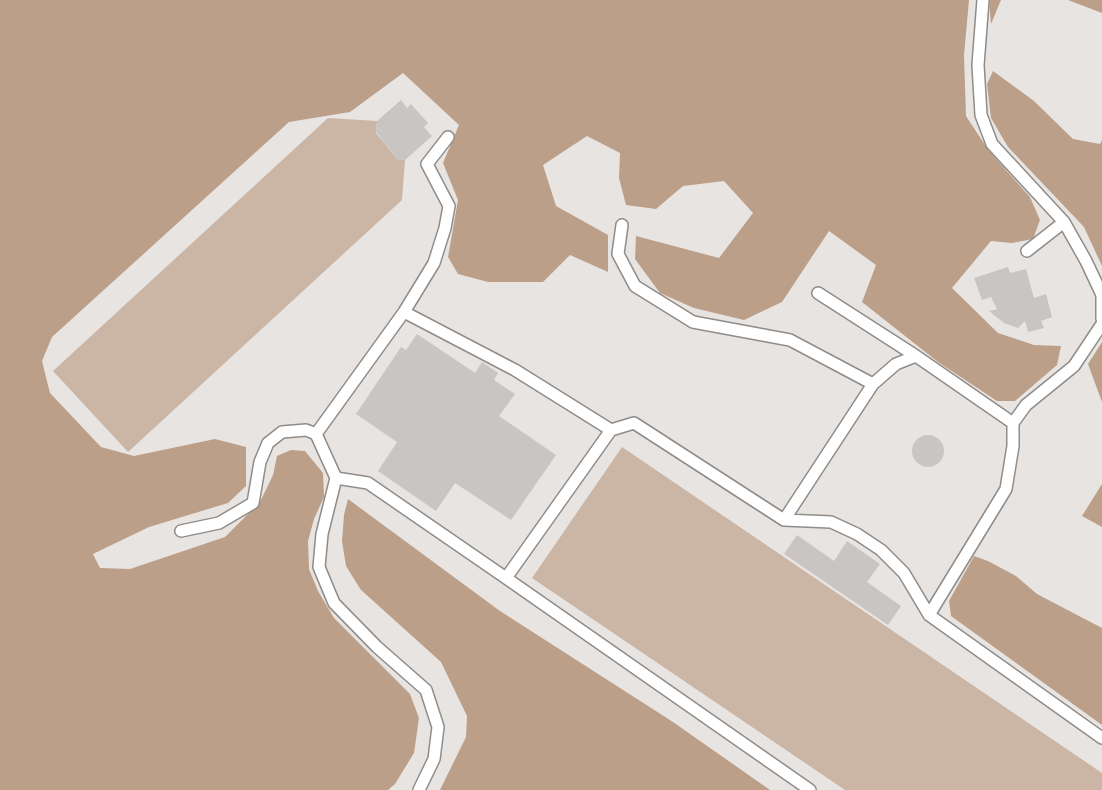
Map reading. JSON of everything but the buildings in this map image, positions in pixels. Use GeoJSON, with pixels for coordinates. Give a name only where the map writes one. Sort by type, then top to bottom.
{"type":"FeatureCollection","features":[{"type":"Feature","properties":{"kind":"lane"},"geometry":{"type":"LineString","coordinates":[[983,0],[978,65],[980,115],[992,144],[1064,222],[1102,294],[1102,319]]}},
{"type":"Feature","properties":{"kind":"lane"},"geometry":{"type":"LineString","coordinates":[[316,434],[404,312],[434,263],[445,228],[449,206],[427,164],[448,137]]}},
{"type":"Feature","properties":{"kind":"lane"},"geometry":{"type":"LineString","coordinates":[[1027,251],[1064,222]]}},
{"type":"Feature","properties":{"kind":"lane"},"geometry":{"type":"LineString","coordinates":[[622,225],[618,254],[635,286],[693,322],[790,340],[873,384]]}},
{"type":"Feature","properties":{"kind":"lane"},"geometry":{"type":"LineString","coordinates":[[818,293],[916,356],[1013,423]]}},
{"type":"Feature","properties":{"kind":"lane"},"geometry":{"type":"LineString","coordinates":[[404,312],[515,370],[611,430]]}},
{"type":"Feature","properties":{"kind":"lane"},"geometry":{"type":"LineString","coordinates":[[929,615],[1006,489],[1013,423],[1026,405],[1074,366],[1102,324]]}},
{"type":"Feature","properties":{"kind":"lane"},"geometry":{"type":"LineString","coordinates":[[784,520],[873,384],[896,364],[916,356]]}},
{"type":"Feature","properties":{"kind":"lane"},"geometry":{"type":"LineString","coordinates":[[506,578],[611,430],[634,423],[784,520],[831,522],[857,534],[881,550],[904,573],[929,615],[1102,738]]}},
{"type":"Feature","properties":{"kind":"lane"},"geometry":{"type":"LineString","coordinates":[[181,531],[219,524],[253,503],[260,462],[268,443],[282,432],[306,430],[316,434],[336,478],[322,534],[319,567],[334,603],[377,647],[426,690],[438,727],[434,759],[419,790]]}},
{"type":"Feature","properties":{"kind":"lane"},"geometry":{"type":"LineString","coordinates":[[336,478],[368,482],[810,790]]}},
{"type":"Feature","properties":{"kind":"shaded area"},"geometry":{"type":"Polygon","coordinates":[[[0,0],[969,0],[964,55],[966,116],[989,151],[1030,197],[1040,220],[1033,239],[1012,243],[991,241],[952,288],[998,333],[1034,345],[1061,346],[1057,365],[1015,401],[997,401],[938,362],[862,302],[876,265],[829,231],[782,302],[744,320],[694,308],[660,293],[635,259],[636,236],[719,258],[753,213],[724,181],[683,186],[656,209],[626,205],[619,178],[620,153],[587,136],[543,165],[556,206],[608,235],[608,272],[570,255],[543,282],[488,282],[458,274],[448,257],[458,200],[443,163],[459,125],[403,73],[350,112],[289,122],[52,337],[42,361],[50,393],[101,447],[134,456],[215,439],[246,447],[246,486],[228,503],[149,527],[93,554],[100,568],[130,569],[225,537],[260,502],[273,475],[277,456],[291,450],[305,451],[323,473],[324,497],[314,519],[308,541],[309,569],[318,591],[334,618],[410,694],[419,718],[414,753],[395,784],[388,790],[0,790],[0,0]]]}},
{"type":"Feature","properties":{"kind":"shaded area"},"geometry":{"type":"Polygon","coordinates":[[[989,0],[1001,0],[991,24],[989,0]]]}},
{"type":"Feature","properties":{"kind":"shaded area"},"geometry":{"type":"Polygon","coordinates":[[[1068,0],[1102,0],[1102,13],[1068,0]]]}},
{"type":"Feature","properties":{"kind":"shaded area"},"geometry":{"type":"Polygon","coordinates":[[[993,71],[1034,101],[1073,139],[1100,144],[1102,140],[1102,266],[1084,227],[1008,147],[991,118],[987,84],[993,71]]]}},
{"type":"Feature","properties":{"kind":"shaded area"},"geometry":{"type":"Polygon","coordinates":[[[328,118],[377,121],[376,133],[397,159],[405,160],[402,200],[128,452],[53,371],[328,118]]]}},
{"type":"Feature","properties":{"kind":"shaded area"},"geometry":{"type":"Polygon","coordinates":[[[1102,342],[1102,402],[1088,364],[1102,342]]]}},
{"type":"Feature","properties":{"kind":"shaded area"},"geometry":{"type":"Polygon","coordinates":[[[622,447],[1102,773],[1102,790],[845,790],[532,578],[622,447]]]}},
{"type":"Feature","properties":{"kind":"shaded area"},"geometry":{"type":"Polygon","coordinates":[[[1102,484],[1102,527],[1082,516],[1102,484]]]}},
{"type":"Feature","properties":{"kind":"shaded area"},"geometry":{"type":"Polygon","coordinates":[[[348,499],[500,611],[673,722],[770,790],[440,790],[466,737],[467,716],[441,662],[361,590],[346,566],[342,541],[344,515],[348,499]]]}},
{"type":"Feature","properties":{"kind":"shaded area"},"geometry":{"type":"Polygon","coordinates":[[[974,556],[988,561],[1016,576],[1037,594],[1102,628],[1102,725],[951,616],[949,601],[974,556]]]}}]}
